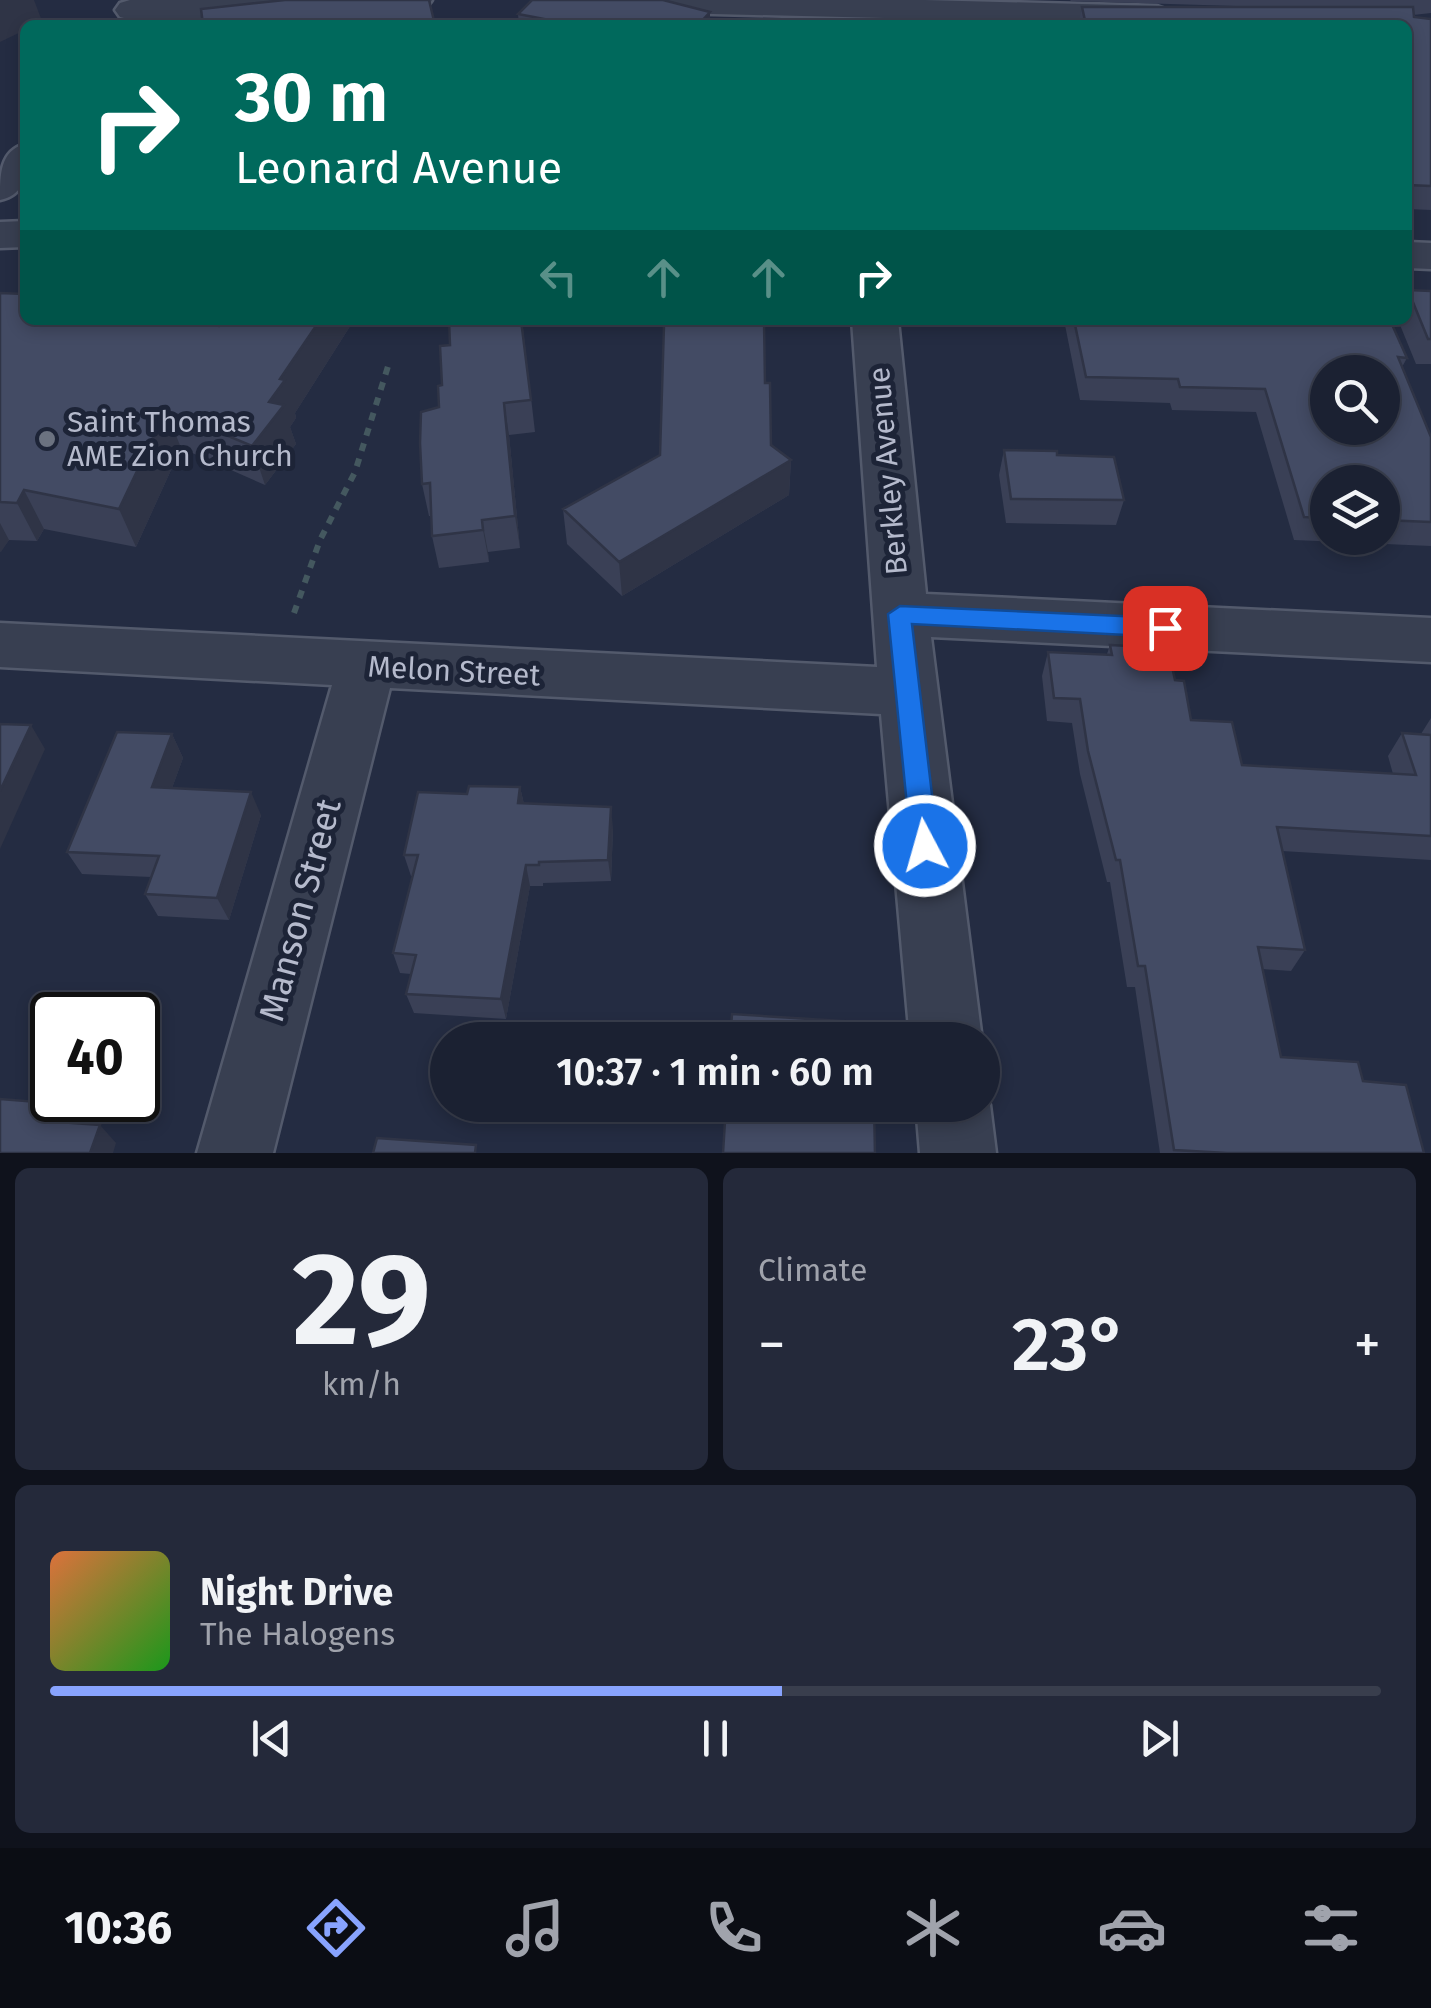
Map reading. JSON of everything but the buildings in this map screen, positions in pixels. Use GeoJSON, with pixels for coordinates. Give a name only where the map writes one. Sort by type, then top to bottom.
{"type":"FeatureCollection","features":[{"type":"Feature","properties":{"kind":"street"},"geometry":{"type":"LineString","coordinates":[[131,12],[415,0]]}},
{"type":"Feature","properties":{"kind":"street"},"geometry":{"type":"LineString","coordinates":[[552,0],[1199,19]]}},
{"type":"Feature","properties":{"kind":"street"},"geometry":{"type":"LineString","coordinates":[[0,188],[20,162]]}},
{"type":"Feature","properties":{"kind":"street","name":"Berkley Avenue"},"geometry":{"type":"LineString","coordinates":[[875,325],[900,614],[944,1022]]}},
{"type":"Feature","properties":{"kind":"street"},"geometry":{"type":"LineString","coordinates":[[900,614],[1431,640]]}},
{"type":"Feature","properties":{"kind":"street","name":"Melon Street"},"geometry":{"type":"LineString","coordinates":[[0,645],[366,667],[908,692]]}},
{"type":"Feature","properties":{"kind":"street","name":"Manson Street"},"geometry":{"type":"LineString","coordinates":[[235,1153],[366,667]]}},
{"type":"Feature","properties":{"kind":"street"},"geometry":{"type":"LineString","coordinates":[[955,1122],[958,1153]]}},
{"type":"Feature","properties":{"kind":"path"},"geometry":{"type":"LineString","coordinates":[[277,662],[320,540],[355,472],[390,360]]}},
{"type":"Feature","properties":{"kind":"place","name":"Saint Thomas AME Zion Church"},"geometry":{"type":"Point","coordinates":[47,439]}},
{"type":"Feature","properties":{"kind":"route"},"geometry":{"type":"LineString","coordinates":[[925,846],[900,614],[1165,628]]}}]}
